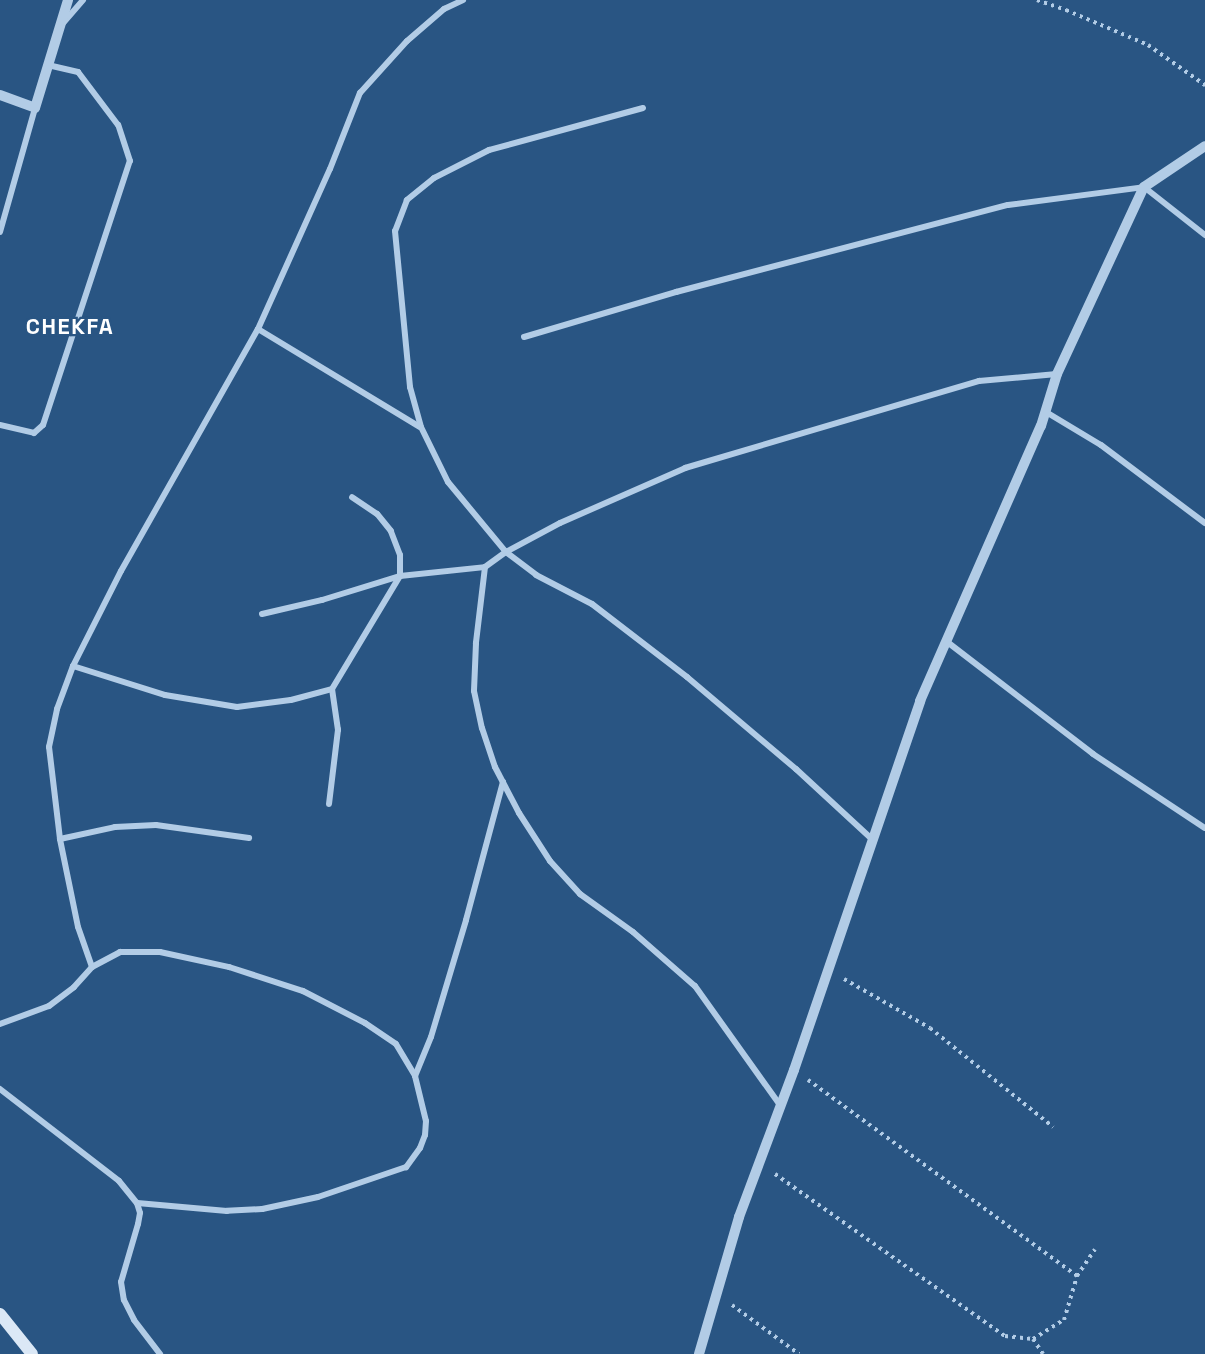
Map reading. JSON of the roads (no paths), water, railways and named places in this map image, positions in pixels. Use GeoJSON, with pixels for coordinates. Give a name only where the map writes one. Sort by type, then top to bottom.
{"type":"FeatureCollection","features":[{"type":"Feature","properties":{"kind":"main road"},"geometry":{"type":"LineString","coordinates":[[0,1314],[32,1354]]}},
{"type":"Feature","properties":{"kind":"street"},"geometry":{"type":"LineString","coordinates":[[0,232],[68,0]]}},
{"type":"Feature","properties":{"kind":"street"},"geometry":{"type":"LineString","coordinates":[[59,28],[82,0]]}},
{"type":"Feature","properties":{"kind":"street"},"geometry":{"type":"LineString","coordinates":[[92,966],[78,927],[60,839],[50,747],[57,709],[73,666],[127,560],[258,328],[330,169],[360,93],[407,41],[444,9],[463,0]]}},
{"type":"Feature","properties":{"kind":"street"},"geometry":{"type":"LineString","coordinates":[[0,425],[34,433],[44,425],[130,161],[118,125],[78,72],[48,65]]}},
{"type":"Feature","properties":{"kind":"street"},"geometry":{"type":"LineString","coordinates":[[0,95],[35,108]]}},
{"type":"Feature","properties":{"kind":"street"},"geometry":{"type":"LineString","coordinates":[[643,108],[489,150],[434,178],[407,200],[394,231],[410,387],[421,427],[448,482],[506,552],[536,575],[592,604],[687,677],[796,769],[873,840]]}},
{"type":"Feature","properties":{"kind":"street"},"geometry":{"type":"LineString","coordinates":[[524,337],[676,292],[985,210],[1144,187],[1205,146]]}},
{"type":"Feature","properties":{"kind":"street"},"geometry":{"type":"LineString","coordinates":[[1144,187],[1205,235]]}},
{"type":"Feature","properties":{"kind":"street"},"geometry":{"type":"LineString","coordinates":[[699,1354],[740,1217],[794,1070],[920,701],[1046,412],[1057,374],[1144,187]]}},
{"type":"Feature","properties":{"kind":"street"},"geometry":{"type":"LineString","coordinates":[[258,328],[421,427]]}},
{"type":"Feature","properties":{"kind":"street"},"geometry":{"type":"LineString","coordinates":[[262,614],[322,600],[400,576],[485,567],[506,552],[560,523],[685,468],[979,381],[1057,374]]}},
{"type":"Feature","properties":{"kind":"street"},"geometry":{"type":"LineString","coordinates":[[1046,412],[1101,446],[1205,523]]}},
{"type":"Feature","properties":{"kind":"street"},"geometry":{"type":"LineString","coordinates":[[329,804],[338,730],[332,689],[400,576],[400,555],[391,531],[377,514],[352,497]]}},
{"type":"Feature","properties":{"kind":"street"},"geometry":{"type":"LineString","coordinates":[[485,567],[476,643],[474,691],[482,728],[503,782],[550,861],[580,894],[633,932],[695,986],[781,1106]]}},
{"type":"Feature","properties":{"kind":"street"},"geometry":{"type":"LineString","coordinates":[[946,641],[1093,754],[1205,828]]}},
{"type":"Feature","properties":{"kind":"street"},"geometry":{"type":"LineString","coordinates":[[73,666],[165,695],[237,707],[291,700],[332,689]]}},
{"type":"Feature","properties":{"kind":"street"},"geometry":{"type":"LineString","coordinates":[[415,1076],[430,1037],[503,782]]}},
{"type":"Feature","properties":{"kind":"street"},"geometry":{"type":"LineString","coordinates":[[60,839],[115,827],[156,825],[249,838]]}},
{"type":"Feature","properties":{"kind":"street"},"geometry":{"type":"LineString","coordinates":[[0,1024],[49,1006],[74,987],[92,966],[120,952],[160,952],[229,967],[303,991],[365,1023],[396,1044],[415,1076],[426,1121],[425,1135],[420,1148],[406,1167],[318,1197],[261,1209],[227,1212],[137,1203]]}},
{"type":"Feature","properties":{"kind":"street"},"geometry":{"type":"LineString","coordinates":[[0,1089],[119,1181],[137,1203],[140,1213],[138,1224],[121,1282],[124,1300],[134,1320],[159,1354]]}},
{"type":"Feature","properties":{"kind":"district","name":"CHEKFA"},"geometry":{"type":"Point","coordinates":[70,327]}}]}
